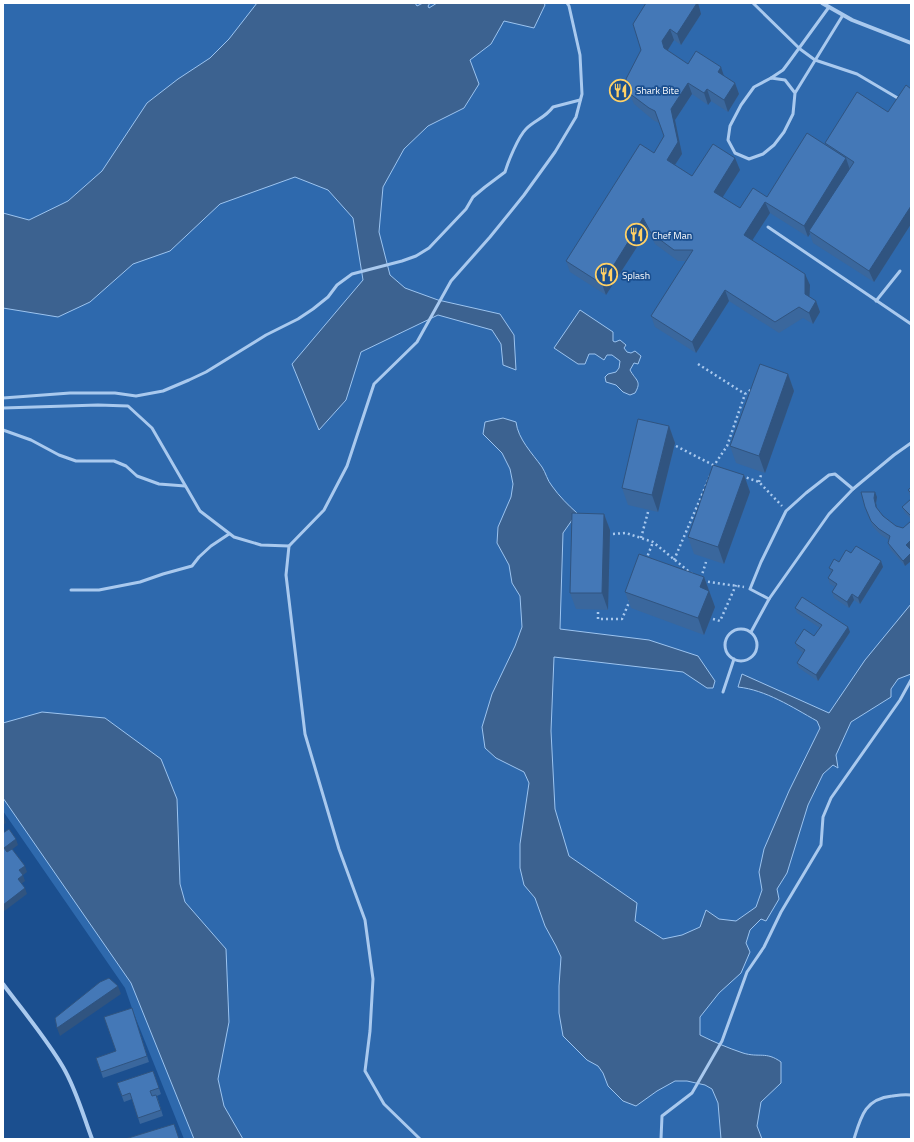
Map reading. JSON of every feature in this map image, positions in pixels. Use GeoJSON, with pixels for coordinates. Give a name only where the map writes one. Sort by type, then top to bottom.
{"type":"FeatureCollection","features":[{"type":"Feature","properties":{"kind":"street"},"geometry":{"type":"LineString","coordinates":[[822,3],[843,15],[911,43]]}},
{"type":"Feature","properties":{"kind":"street"},"geometry":{"type":"LineString","coordinates":[[3,984],[63,1068],[75,1092],[92,1139]]}},
{"type":"Feature","properties":{"kind":"lane"},"geometry":{"type":"LineString","coordinates":[[420,1139],[384,1104],[365,1071],[370,1031],[373,979],[366,920],[339,849],[304,734],[286,575],[289,546],[324,510],[347,466],[374,384],[417,342],[451,281],[490,237],[524,195],[555,152],[576,118],[582,94],[580,55],[569,6],[567,3]]}},
{"type":"Feature","properties":{"kind":"lane"},"geometry":{"type":"LineString","coordinates":[[753,3],[800,49],[815,60],[857,74],[906,103]]}},
{"type":"Feature","properties":{"kind":"lane"},"geometry":{"type":"LineString","coordinates":[[828,6],[800,49],[783,70],[754,87],[740,105],[730,126],[728,140],[735,153],[749,159],[763,154],[774,145],[784,132],[793,114],[795,93],[843,15]]}},
{"type":"Feature","properties":{"kind":"lane"},"geometry":{"type":"LineString","coordinates":[[771,78],[785,80],[795,93]]}},
{"type":"Feature","properties":{"kind":"lane"},"geometry":{"type":"LineString","coordinates":[[3,398],[70,393],[115,393],[136,396],[163,391],[206,372],[266,335],[308,312],[328,297],[338,285],[352,274],[402,261],[416,256],[429,248],[466,209],[473,197],[506,172],[507,164],[525,130],[548,114],[553,106],[580,100]]}},
{"type":"Feature","properties":{"kind":"lane"},"geometry":{"type":"LineString","coordinates":[[768,227],[911,324]]}},
{"type":"Feature","properties":{"kind":"lane"},"geometry":{"type":"LineString","coordinates":[[876,301],[900,270]]}},
{"type":"Feature","properties":{"kind":"lane"},"geometry":{"type":"LineString","coordinates":[[3,408],[98,405],[128,406],[152,428],[200,511],[234,537],[261,545],[289,546]]}},
{"type":"Feature","properties":{"kind":"lane"},"geometry":{"type":"LineString","coordinates":[[3,430],[31,440],[60,455],[76,461],[114,461],[126,466],[137,476],[159,484],[185,486]]}},
{"type":"Feature","properties":{"kind":"lane"},"geometry":{"type":"LineString","coordinates":[[751,632],[769,599],[829,514],[854,489],[894,455],[911,443]]}},
{"type":"Feature","properties":{"kind":"lane"},"geometry":{"type":"LineString","coordinates":[[769,599],[750,589],[761,562],[786,511],[829,475],[835,474],[854,489]]}},
{"type":"Feature","properties":{"kind":"lane"},"geometry":{"type":"LineString","coordinates":[[71,590],[100,590],[140,582],[192,566],[211,546],[229,534]]}},
{"type":"Feature","properties":{"kind":"lane"},"geometry":{"type":"LineString","coordinates":[[739,628],[745,629],[755,636],[757,649],[754,655],[749,659],[743,661],[734,659],[727,653],[725,640],[733,630],[739,628]]}},
{"type":"Feature","properties":{"kind":"lane"},"geometry":{"type":"LineString","coordinates":[[723,692],[734,659]]}},
{"type":"Feature","properties":{"kind":"lane"},"geometry":{"type":"LineString","coordinates":[[661,1139],[662,1116],[692,1093],[722,1041],[747,972],[764,947],[781,912],[821,845],[823,817],[831,798],[900,700],[911,680]]}},
{"type":"Feature","properties":{"kind":"lane"},"geometry":{"type":"LineString","coordinates":[[854,1139],[861,1117],[869,1105],[881,1097],[905,1094],[911,1095]]}},
{"type":"Feature","properties":{"kind":"path"},"geometry":{"type":"LineString","coordinates":[[698,364],[745,394]]}},
{"type":"Feature","properties":{"kind":"path"},"geometry":{"type":"LineString","coordinates":[[674,560],[714,466],[727,446],[745,394],[757,385]]}},
{"type":"Feature","properties":{"kind":"path"},"geometry":{"type":"LineString","coordinates":[[676,446],[721,469]]}},
{"type":"Feature","properties":{"kind":"path"},"geometry":{"type":"LineString","coordinates":[[736,474],[759,482],[786,511]]}},
{"type":"Feature","properties":{"kind":"path"},"geometry":{"type":"LineString","coordinates":[[759,482],[761,475]]}},
{"type":"Feature","properties":{"kind":"path"},"geometry":{"type":"LineString","coordinates":[[742,481],[743,477]]}},
{"type":"Feature","properties":{"kind":"path"},"geometry":{"type":"LineString","coordinates":[[641,538],[648,512]]}},
{"type":"Feature","properties":{"kind":"path"},"geometry":{"type":"LineString","coordinates":[[613,534],[626,533],[653,542],[700,580],[736,585],[750,589]]}},
{"type":"Feature","properties":{"kind":"path"},"geometry":{"type":"LineString","coordinates":[[645,562],[653,542]]}},
{"type":"Feature","properties":{"kind":"path"},"geometry":{"type":"LineString","coordinates":[[700,580],[706,562]]}},
{"type":"Feature","properties":{"kind":"path"},"geometry":{"type":"LineString","coordinates":[[713,619],[720,621],[736,585]]}},
{"type":"Feature","properties":{"kind":"path"},"geometry":{"type":"LineString","coordinates":[[598,612],[598,618],[622,619],[632,594]]}},
{"type":"Feature","properties":{"kind":"shaded area"},"geometry":{"type":"Polygon","coordinates":[[[3,3],[911,3],[911,1139],[184,1139],[125,988],[3,811],[3,3]]]}},
{"type":"Feature","properties":{"kind":"shaded area"},"geometry":{"type":"Polygon","coordinates":[[[257,3],[415,3],[417,6],[423,3],[430,3],[428,6],[429,8],[437,3],[544,3],[545,5],[534,28],[504,21],[491,44],[470,60],[479,84],[464,108],[428,126],[404,149],[383,187],[379,232],[390,275],[405,288],[438,300],[500,314],[514,335],[516,370],[503,365],[501,344],[492,330],[438,315],[361,352],[346,400],[319,430],[292,364],[363,280],[353,218],[328,190],[295,177],[220,204],[170,251],[133,264],[90,302],[58,317],[3,308],[3,213],[29,220],[68,201],[102,171],[147,103],[178,79],[210,58],[229,39],[257,3]]]}},
{"type":"Feature","properties":{"kind":"shaded area"},"geometry":{"type":"Polygon","coordinates":[[[580,310],[613,332],[613,341],[615,342],[620,340],[626,345],[624,348],[627,352],[631,353],[635,351],[641,356],[638,364],[634,363],[630,370],[638,383],[635,393],[630,395],[623,392],[616,385],[606,382],[605,377],[608,374],[616,372],[619,368],[620,361],[612,355],[607,355],[604,360],[595,354],[589,354],[585,364],[578,364],[554,348],[580,310]]]}},
{"type":"Feature","properties":{"kind":"shaded area"},"geometry":{"type":"Polygon","coordinates":[[[503,418],[516,422],[522,440],[542,467],[550,484],[577,513],[563,533],[560,629],[649,640],[698,656],[715,681],[713,688],[707,688],[683,672],[554,657],[551,731],[555,809],[569,856],[637,903],[635,921],[663,939],[682,935],[700,927],[706,910],[719,919],[736,921],[756,907],[762,890],[759,872],[764,849],[789,791],[820,728],[817,721],[769,695],[738,687],[742,674],[829,713],[865,660],[911,604],[911,674],[898,679],[891,689],[891,697],[851,722],[836,755],[838,768],[833,765],[823,774],[808,805],[787,873],[777,889],[779,899],[766,921],[761,919],[750,930],[746,943],[750,952],[741,973],[719,993],[700,1017],[700,1035],[743,1053],[767,1056],[781,1062],[781,1083],[761,1102],[757,1126],[762,1139],[721,1139],[718,1103],[712,1089],[705,1085],[687,1081],[675,1081],[657,1091],[636,1106],[623,1101],[608,1086],[603,1073],[598,1066],[587,1060],[563,1036],[559,1013],[561,957],[545,926],[535,898],[524,885],[520,868],[520,844],[529,783],[524,772],[496,758],[485,748],[482,727],[492,694],[515,646],[522,627],[520,596],[512,583],[509,565],[497,543],[498,527],[511,497],[513,484],[510,469],[502,453],[483,434],[485,422],[503,418]]]}},
{"type":"Feature","properties":{"kind":"shaded area"},"geometry":{"type":"Polygon","coordinates":[[[42,712],[105,718],[161,759],[177,799],[180,884],[185,902],[226,949],[229,1022],[218,1079],[224,1106],[243,1139],[194,1139],[131,983],[3,798],[3,723],[42,712]]]}},
{"type":"Feature","properties":{"kind":"building"},"geometry":{"type":"Polygon","coordinates":[[[646,3],[697,3],[677,34],[670,29],[662,41],[664,48],[688,64],[696,51],[721,67],[718,72],[735,83],[724,100],[707,89],[704,93],[688,83],[671,109],[678,142],[667,160],[692,176],[713,144],[735,158],[714,192],[740,208],[753,188],[767,197],[807,133],[846,158],[804,226],[765,202],[744,235],[805,274],[805,294],[816,301],[809,313],[799,307],[775,322],[725,290],[692,342],[651,316],[693,250],[674,250],[651,233],[643,218],[602,284],[566,261],[640,144],[654,153],[664,136],[655,111],[629,93],[626,79],[641,50],[633,24],[646,3]]]}},
{"type":"Feature","properties":{"kind":"building"},"geometry":{"type":"Polygon","coordinates":[[[906,85],[911,89],[911,206],[869,271],[809,231],[854,162],[825,143],[857,92],[888,112],[906,85]]]}},
{"type":"Feature","properties":{"kind":"building"},"geometry":{"type":"Polygon","coordinates":[[[760,364],[788,374],[759,456],[730,446],[760,364]]]}},
{"type":"Feature","properties":{"kind":"building"},"geometry":{"type":"Polygon","coordinates":[[[638,419],[669,426],[652,495],[622,488],[638,419]]]}},
{"type":"Feature","properties":{"kind":"building"},"geometry":{"type":"Polygon","coordinates":[[[713,465],[744,475],[718,547],[688,537],[713,465]]]}},
{"type":"Feature","properties":{"kind":"building"},"geometry":{"type":"Polygon","coordinates":[[[861,492],[875,492],[874,498],[876,507],[883,516],[896,526],[903,528],[911,521],[911,540],[906,545],[911,550],[911,553],[903,561],[888,543],[890,536],[879,529],[871,521],[861,492]]]}},
{"type":"Feature","properties":{"kind":"building"},"geometry":{"type":"Polygon","coordinates":[[[911,499],[911,516],[902,507],[911,499]]]}},
{"type":"Feature","properties":{"kind":"building"},"geometry":{"type":"Polygon","coordinates":[[[572,513],[604,514],[602,593],[570,593],[572,513]]]}},
{"type":"Feature","properties":{"kind":"building"},"geometry":{"type":"Polygon","coordinates":[[[856,546],[881,561],[858,598],[852,594],[847,602],[832,592],[837,584],[828,578],[833,570],[829,568],[834,559],[839,562],[846,550],[851,553],[856,546]]]}},
{"type":"Feature","properties":{"kind":"building"},"geometry":{"type":"Polygon","coordinates":[[[639,554],[704,577],[700,587],[709,591],[698,618],[625,592],[639,554]]]}},
{"type":"Feature","properties":{"kind":"building"},"geometry":{"type":"Polygon","coordinates":[[[802,597],[848,627],[816,675],[797,663],[805,650],[795,643],[804,629],[814,636],[822,625],[795,608],[802,597]]]}},
{"type":"Feature","properties":{"kind":"building"},"geometry":{"type":"Polygon","coordinates":[[[9,829],[16,839],[4,848],[7,852],[12,849],[25,866],[19,870],[23,875],[18,879],[25,888],[3,905],[3,833],[9,829]]]}},
{"type":"Feature","properties":{"kind":"building"},"geometry":{"type":"Polygon","coordinates":[[[109,978],[118,986],[57,1028],[55,1018],[100,982],[109,978]]]}},
{"type":"Feature","properties":{"kind":"building"},"geometry":{"type":"Polygon","coordinates":[[[132,1008],[147,1056],[101,1072],[96,1058],[116,1051],[104,1017],[132,1008]]]}},
{"type":"Feature","properties":{"kind":"building"},"geometry":{"type":"Polygon","coordinates":[[[153,1071],[159,1088],[150,1091],[152,1096],[156,1095],[161,1110],[138,1118],[130,1093],[122,1096],[117,1083],[153,1071]]]}},
{"type":"Feature","properties":{"kind":"building"},"geometry":{"type":"Polygon","coordinates":[[[174,1124],[179,1139],[125,1139],[174,1124]]]}},
{"type":"Feature","properties":{"kind":"place","name":"Shark Bite"},"geometry":{"type":"Point","coordinates":[621,90]}},
{"type":"Feature","properties":{"kind":"place","name":"Chef Man"},"geometry":{"type":"Point","coordinates":[637,235]}},
{"type":"Feature","properties":{"kind":"place","name":"Splash"},"geometry":{"type":"Point","coordinates":[606,275]}}]}
